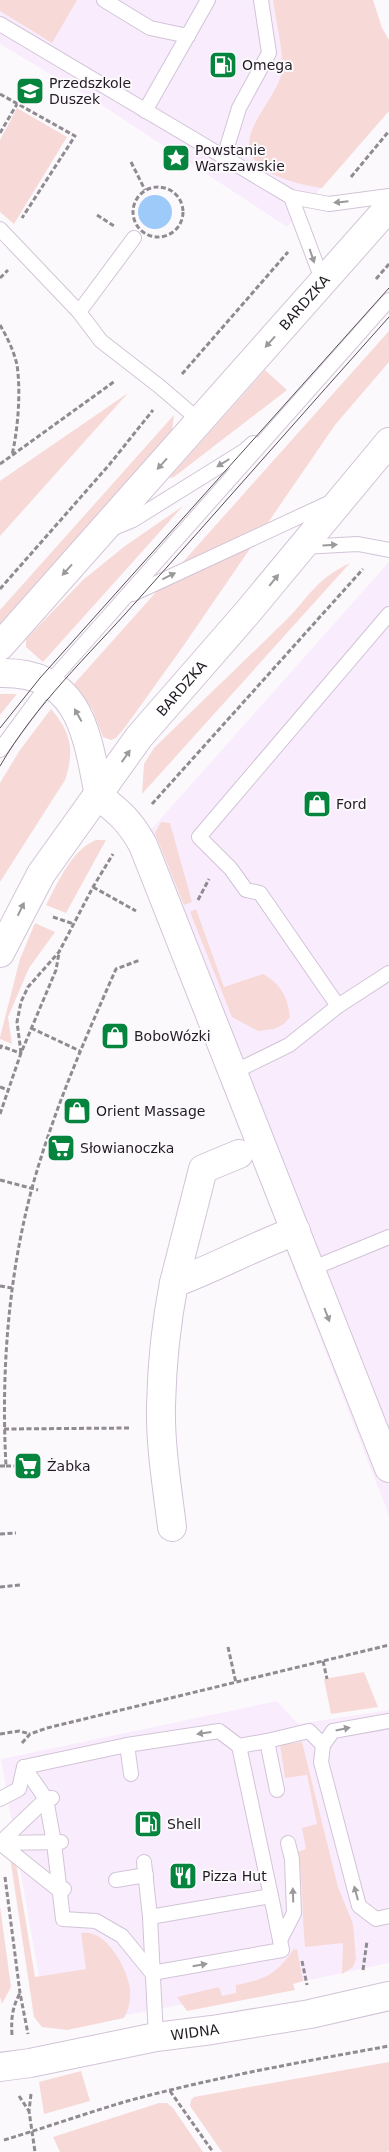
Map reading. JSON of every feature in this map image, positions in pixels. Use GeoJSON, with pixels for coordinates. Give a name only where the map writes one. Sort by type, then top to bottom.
{"type":"FeatureCollection","features":[{"type":"Feature","properties":{"kind":"street","name":"BARDZKA"},"geometry":{"type":"LineString","coordinates":[[0,646],[389,207]]}},
{"type":"Feature","properties":{"kind":"street","name":"BARDZKA"},"geometry":{"type":"LineString","coordinates":[[0,953],[35,883],[99,796],[139,737],[247,613],[344,496],[387,451]]}},
{"type":"Feature","properties":{"kind":"street"},"geometry":{"type":"LineString","coordinates":[[0,673],[32,675],[50,682],[66,698],[78,714],[85,730],[99,796],[124,816],[133,826],[143,845],[389,1468]]}},
{"type":"Feature","properties":{"kind":"street"},"geometry":{"type":"LineString","coordinates":[[172,1527],[162,1427],[165,1330],[174,1283],[203,1169],[239,1154]]}},
{"type":"Feature","properties":{"kind":"street"},"geometry":{"type":"LineString","coordinates":[[174,1283],[199,1274],[266,1242],[296,1231]]}},
{"type":"Feature","properties":{"kind":"street","name":"WIDNA"},"geometry":{"type":"LineString","coordinates":[[0,2067],[30,2063],[156,2037],[310,2014],[389,1996]]}},
{"type":"Feature","properties":{"kind":"lane"},"geometry":{"type":"LineString","coordinates":[[104,0],[150,28],[188,36]]}},
{"type":"Feature","properties":{"kind":"lane"},"geometry":{"type":"LineString","coordinates":[[146,111],[208,0]]}},
{"type":"Feature","properties":{"kind":"lane"},"geometry":{"type":"LineString","coordinates":[[224,156],[239,108],[269,53],[261,0]]}},
{"type":"Feature","properties":{"kind":"lane"},"geometry":{"type":"LineString","coordinates":[[0,24],[291,197],[329,204],[389,196]]}},
{"type":"Feature","properties":{"kind":"lane"},"geometry":{"type":"LineString","coordinates":[[291,197],[323,282]]}},
{"type":"Feature","properties":{"kind":"lane"},"geometry":{"type":"LineString","coordinates":[[5,233],[79,312],[100,341],[200,421]]}},
{"type":"Feature","properties":{"kind":"lane"},"geometry":{"type":"LineString","coordinates":[[79,312],[134,238]]}},
{"type":"Feature","properties":{"kind":"lane"},"geometry":{"type":"LineString","coordinates":[[0,750],[50,682],[389,300]]}},
{"type":"Feature","properties":{"kind":"lane"},"geometry":{"type":"LineString","coordinates":[[100,533],[133,520],[244,451],[289,412]]}},
{"type":"Feature","properties":{"kind":"lane"},"geometry":{"type":"LineString","coordinates":[[125,597],[344,496]]}},
{"type":"Feature","properties":{"kind":"lane"},"geometry":{"type":"LineString","coordinates":[[301,547],[358,544],[385,549]]}},
{"type":"Feature","properties":{"kind":"lane"},"geometry":{"type":"LineString","coordinates":[[338,1006],[260,893],[246,890],[231,869],[198,837],[389,614]]}},
{"type":"Feature","properties":{"kind":"lane"},"geometry":{"type":"LineString","coordinates":[[232,1072],[289,1045],[338,1006],[389,973]]}},
{"type":"Feature","properties":{"kind":"lane"},"geometry":{"type":"LineString","coordinates":[[311,1269],[389,1238]]}},
{"type":"Feature","properties":{"kind":"lane"},"geometry":{"type":"LineString","coordinates":[[389,1721],[333,1731],[324,1744],[320,1762],[359,1906],[376,1919],[389,1916]]}},
{"type":"Feature","properties":{"kind":"lane"},"geometry":{"type":"LineString","coordinates":[[24,1767],[127,1745],[219,1731],[239,1746],[281,1945]]}},
{"type":"Feature","properties":{"kind":"lane"},"geometry":{"type":"LineString","coordinates":[[239,1746],[309,1731],[324,1744]]}},
{"type":"Feature","properties":{"kind":"lane"},"geometry":{"type":"LineString","coordinates":[[267,1741],[277,1790]]}},
{"type":"Feature","properties":{"kind":"lane"},"geometry":{"type":"LineString","coordinates":[[127,1745],[131,1774]]}},
{"type":"Feature","properties":{"kind":"lane"},"geometry":{"type":"LineString","coordinates":[[24,1767],[50,1799],[64,1889],[64,1919],[96,1921],[109,1928],[122,1936],[152,1973]]}},
{"type":"Feature","properties":{"kind":"lane"},"geometry":{"type":"LineString","coordinates":[[0,1799],[19,1790],[24,1767]]}},
{"type":"Feature","properties":{"kind":"lane"},"geometry":{"type":"LineString","coordinates":[[0,1843],[50,1799]]}},
{"type":"Feature","properties":{"kind":"lane"},"geometry":{"type":"LineString","coordinates":[[0,1843],[57,1843]]}},
{"type":"Feature","properties":{"kind":"lane"},"geometry":{"type":"LineString","coordinates":[[0,1843],[64,1889]]}},
{"type":"Feature","properties":{"kind":"lane"},"geometry":{"type":"LineString","coordinates":[[281,1945],[294,1913],[292,1859],[288,1843]]}},
{"type":"Feature","properties":{"kind":"lane"},"geometry":{"type":"LineString","coordinates":[[116,1880],[145,1868],[150,1916],[156,2037]]}},
{"type":"Feature","properties":{"kind":"lane"},"geometry":{"type":"LineString","coordinates":[[150,1916],[271,1896]]}},
{"type":"Feature","properties":{"kind":"lane"},"geometry":{"type":"LineString","coordinates":[[152,1973],[281,1945]]}},
{"type":"Feature","properties":{"kind":"path"},"geometry":{"type":"LineString","coordinates":[[0,94],[74,136],[5,233]]}},
{"type":"Feature","properties":{"kind":"path"},"geometry":{"type":"LineString","coordinates":[[0,133],[16,104]]}},
{"type":"Feature","properties":{"kind":"path"},"geometry":{"type":"LineString","coordinates":[[329,204],[389,131]]}},
{"type":"Feature","properties":{"kind":"path"},"geometry":{"type":"LineString","coordinates":[[131,162],[145,190]]}},
{"type":"Feature","properties":{"kind":"path"},"geometry":{"type":"LineString","coordinates":[[157,186],[169,189],[179,197],[183,209],[181,222],[174,232],[162,237],[150,236],[139,229],[134,219],[133,208],[137,198],[145,190],[157,186]]}},
{"type":"Feature","properties":{"kind":"path"},"geometry":{"type":"LineString","coordinates":[[0,589],[109,464],[218,331],[277,266],[304,232]]}},
{"type":"Feature","properties":{"kind":"path"},"geometry":{"type":"LineString","coordinates":[[0,278],[6,272]]}},
{"type":"Feature","properties":{"kind":"path"},"geometry":{"type":"LineString","coordinates":[[0,325],[10,344],[17,365],[16,436],[12,457]]}},
{"type":"Feature","properties":{"kind":"path"},"geometry":{"type":"LineString","coordinates":[[0,464],[116,380]]}},
{"type":"Feature","properties":{"kind":"path"},"geometry":{"type":"LineString","coordinates":[[21,1053],[17,1022],[21,1002],[28,987],[59,952],[93,887],[120,843],[133,826],[385,549]]}},
{"type":"Feature","properties":{"kind":"path"},"geometry":{"type":"LineString","coordinates":[[93,887],[144,915],[150,913],[171,915]]}},
{"type":"Feature","properties":{"kind":"path"},"geometry":{"type":"LineString","coordinates":[[0,1114],[21,1053],[56,970],[59,952]]}},
{"type":"Feature","properties":{"kind":"path"},"geometry":{"type":"LineString","coordinates":[[6,1466],[2,1384],[12,1288],[32,1188],[49,1132],[80,1051],[116,969],[140,960]]}},
{"type":"Feature","properties":{"kind":"path"},"geometry":{"type":"LineString","coordinates":[[31,1028],[80,1051]]}},
{"type":"Feature","properties":{"kind":"path"},"geometry":{"type":"LineString","coordinates":[[0,1050],[1,1046],[21,1053]]}},
{"type":"Feature","properties":{"kind":"path"},"geometry":{"type":"LineString","coordinates":[[0,1087],[8,1090]]}},
{"type":"Feature","properties":{"kind":"path"},"geometry":{"type":"LineString","coordinates":[[0,1180],[38,1190]]}},
{"type":"Feature","properties":{"kind":"path"},"geometry":{"type":"LineString","coordinates":[[0,1286],[12,1288]]}},
{"type":"Feature","properties":{"kind":"path"},"geometry":{"type":"LineString","coordinates":[[4,1429],[162,1427]]}},
{"type":"Feature","properties":{"kind":"path"},"geometry":{"type":"LineString","coordinates":[[0,1466],[20,1466]]}},
{"type":"Feature","properties":{"kind":"path"},"geometry":{"type":"LineString","coordinates":[[0,1534],[16,1533]]}},
{"type":"Feature","properties":{"kind":"path"},"geometry":{"type":"LineString","coordinates":[[0,1587],[21,1584]]}},
{"type":"Feature","properties":{"kind":"path"},"geometry":{"type":"LineString","coordinates":[[24,1767],[20,1745],[30,1734],[47,1728],[389,1645]]}},
{"type":"Feature","properties":{"kind":"path"},"geometry":{"type":"LineString","coordinates":[[228,1647],[236,1682]]}},
{"type":"Feature","properties":{"kind":"path"},"geometry":{"type":"LineString","coordinates":[[323,1661],[327,1679]]}},
{"type":"Feature","properties":{"kind":"path"},"geometry":{"type":"LineString","coordinates":[[0,1734],[19,1731],[30,1734]]}},
{"type":"Feature","properties":{"kind":"path"},"geometry":{"type":"LineString","coordinates":[[0,1843],[20,1993],[28,2037]]}},
{"type":"Feature","properties":{"kind":"path"},"geometry":{"type":"LineString","coordinates":[[281,1945],[300,1947],[310,2014]]}},
{"type":"Feature","properties":{"kind":"path"},"geometry":{"type":"LineString","coordinates":[[11,2020],[14,2005],[20,1993]]}},
{"type":"Feature","properties":{"kind":"path"},"geometry":{"type":"LineString","coordinates":[[4,2140],[123,2102],[389,2046]]}},
{"type":"Feature","properties":{"kind":"path"},"geometry":{"type":"LineString","coordinates":[[170,2091],[213,2152]]}},
{"type":"Feature","properties":{"kind":"path"},"geometry":{"type":"LineString","coordinates":[[17,2093],[29,2111]]}},
{"type":"Feature","properties":{"kind":"path"},"geometry":{"type":"LineString","coordinates":[[31,2093],[29,2111],[35,2152]]}},
{"type":"Feature","properties":{"kind":"shaded area"},"geometry":{"type":"Polygon","coordinates":[[[0,0],[373,0],[382,28],[389,40],[389,111],[287,227],[97,102],[0,44],[0,0]]]}},
{"type":"Feature","properties":{"kind":"shaded area"},"geometry":{"type":"Polygon","coordinates":[[[0,0],[77,0],[52,43],[0,11],[0,0]]]}},
{"type":"Feature","properties":{"kind":"shaded area"},"geometry":{"type":"Polygon","coordinates":[[[273,0],[373,0],[382,28],[389,40],[389,111],[322,188],[284,179],[272,173],[261,166],[253,157],[249,146],[251,133],[280,79],[283,66],[273,0]]]}},
{"type":"Feature","properties":{"kind":"shaded area"},"geometry":{"type":"Polygon","coordinates":[[[17,108],[67,137],[14,224],[0,212],[0,140],[17,108]]]}},
{"type":"Feature","properties":{"kind":"shaded area"},"geometry":{"type":"Polygon","coordinates":[[[389,331],[389,362],[335,425],[126,726],[116,738],[111,740],[103,737],[92,709],[74,684],[389,331]]]}},
{"type":"Feature","properties":{"kind":"shaded area"},"geometry":{"type":"Polygon","coordinates":[[[265,370],[287,390],[174,477],[169,478],[265,370]]]}},
{"type":"Feature","properties":{"kind":"shaded area"},"geometry":{"type":"Polygon","coordinates":[[[128,393],[0,536],[0,481],[128,393]]]}},
{"type":"Feature","properties":{"kind":"shaded area"},"geometry":{"type":"Polygon","coordinates":[[[174,415],[172,430],[0,624],[0,610],[174,415]]]}},
{"type":"Feature","properties":{"kind":"shaded area"},"geometry":{"type":"Polygon","coordinates":[[[183,506],[43,662],[26,647],[26,639],[83,580],[125,546],[183,506]]]}},
{"type":"Feature","properties":{"kind":"shaded area"},"geometry":{"type":"Polygon","coordinates":[[[389,562],[389,1516],[132,851],[389,562]]]}},
{"type":"Feature","properties":{"kind":"shaded area"},"geometry":{"type":"Polygon","coordinates":[[[350,563],[142,794],[144,764],[154,748],[283,623],[320,583],[338,569],[350,563]]]}},
{"type":"Feature","properties":{"kind":"shaded area"},"geometry":{"type":"Polygon","coordinates":[[[0,694],[17,694],[0,715],[0,694]]]}},
{"type":"Feature","properties":{"kind":"shaded area"},"geometry":{"type":"Polygon","coordinates":[[[51,709],[58,717],[67,734],[70,751],[68,770],[65,780],[0,882],[0,783],[20,750],[51,709]]]}},
{"type":"Feature","properties":{"kind":"shaded area"},"geometry":{"type":"Polygon","coordinates":[[[161,822],[170,823],[192,902],[184,905],[155,833],[161,822]]]}},
{"type":"Feature","properties":{"kind":"shaded area"},"geometry":{"type":"Polygon","coordinates":[[[96,840],[106,840],[66,913],[46,905],[72,859],[79,851],[96,840]]]}},
{"type":"Feature","properties":{"kind":"shaded area"},"geometry":{"type":"Polygon","coordinates":[[[196,909],[224,987],[263,974],[275,982],[285,997],[290,1017],[284,1024],[274,1029],[258,1031],[232,1017],[190,912],[196,909]]]}},
{"type":"Feature","properties":{"kind":"shaded area"},"geometry":{"type":"Polygon","coordinates":[[[35,923],[55,932],[29,968],[8,1017],[12,1044],[0,1039],[0,1037],[20,959],[35,923]]]}},
{"type":"Feature","properties":{"kind":"shaded area"},"geometry":{"type":"Polygon","coordinates":[[[364,1672],[378,1707],[331,1714],[324,1679],[364,1672]]]}},
{"type":"Feature","properties":{"kind":"shaded area"},"geometry":{"type":"Polygon","coordinates":[[[277,1701],[298,1724],[389,1710],[389,1963],[282,1986],[67,2026],[46,2018],[1,1759],[277,1701]]]}},
{"type":"Feature","properties":{"kind":"shaded area"},"geometry":{"type":"Polygon","coordinates":[[[302,1742],[338,1887],[353,1924],[356,1959],[353,1967],[342,1974],[343,1943],[305,1947],[298,1852],[306,1849],[302,1828],[317,1824],[307,1775],[285,1778],[280,1745],[302,1742]]]}},
{"type":"Feature","properties":{"kind":"shaded area"},"geometry":{"type":"Polygon","coordinates":[[[10,1857],[16,1863],[35,1977],[86,1969],[81,1933],[90,1933],[98,1936],[114,1951],[125,1971],[130,1989],[130,2000],[124,2018],[67,2030],[42,2027],[34,2017],[10,1857]]]}},
{"type":"Feature","properties":{"kind":"shaded area"},"geometry":{"type":"Polygon","coordinates":[[[0,1906],[11,1987],[2,2004],[0,1997],[0,1906]]]}},
{"type":"Feature","properties":{"kind":"shaded area"},"geometry":{"type":"Polygon","coordinates":[[[297,1949],[303,1981],[293,1984],[295,1990],[187,2011],[177,1997],[219,1987],[222,1996],[236,1993],[236,1985],[269,1975],[281,1965],[293,1950],[297,1949]]]}},
{"type":"Feature","properties":{"kind":"shaded area"},"geometry":{"type":"Polygon","coordinates":[[[389,2062],[389,2151],[387,2152],[222,2152],[190,2106],[191,2100],[194,2097],[389,2062]]]}},
{"type":"Feature","properties":{"kind":"shaded area"},"geometry":{"type":"Polygon","coordinates":[[[81,2071],[90,2101],[44,2114],[39,2082],[81,2071]]]}},
{"type":"Feature","properties":{"kind":"shaded area"},"geometry":{"type":"Polygon","coordinates":[[[159,2103],[167,2103],[173,2108],[203,2152],[60,2152],[53,2137],[159,2103]]]}},
{"type":"Feature","properties":{"kind":"water"},"geometry":{"type":"Polygon","coordinates":[[[155,195],[167,200],[172,212],[167,224],[155,229],[143,224],[138,212],[143,200],[155,195]]]}},
{"type":"Feature","properties":{"kind":"tram line"},"geometry":{"type":"LineString","coordinates":[[0,728],[40,678],[389,288]]}},
{"type":"Feature","properties":{"kind":"tram line"},"geometry":{"type":"LineString","coordinates":[[0,766],[14,743],[63,681],[135,603],[389,317]]}},
{"type":"Feature","properties":{"kind":"place","name":"Omega"},"geometry":{"type":"Point","coordinates":[223,65]}},
{"type":"Feature","properties":{"kind":"place","name":"Przedszkole Duszek"},"geometry":{"type":"Point","coordinates":[30,91]}},
{"type":"Feature","properties":{"kind":"place","name":"Powstanie Warszawskie"},"geometry":{"type":"Point","coordinates":[176,158]}},
{"type":"Feature","properties":{"kind":"place","name":"Ford"},"geometry":{"type":"Point","coordinates":[317,804]}},
{"type":"Feature","properties":{"kind":"place","name":"BoboWózki"},"geometry":{"type":"Point","coordinates":[115,1036]}},
{"type":"Feature","properties":{"kind":"place","name":"Orient Massage"},"geometry":{"type":"Point","coordinates":[77,1111]}},
{"type":"Feature","properties":{"kind":"place","name":"Słowianoczka"},"geometry":{"type":"Point","coordinates":[61,1148]}},
{"type":"Feature","properties":{"kind":"place","name":"Żabka"},"geometry":{"type":"Point","coordinates":[28,1466]}},
{"type":"Feature","properties":{"kind":"place","name":"Shell"},"geometry":{"type":"Point","coordinates":[148,1824]}},
{"type":"Feature","properties":{"kind":"place","name":"Pizza Hut"},"geometry":{"type":"Point","coordinates":[183,1876]}}]}
